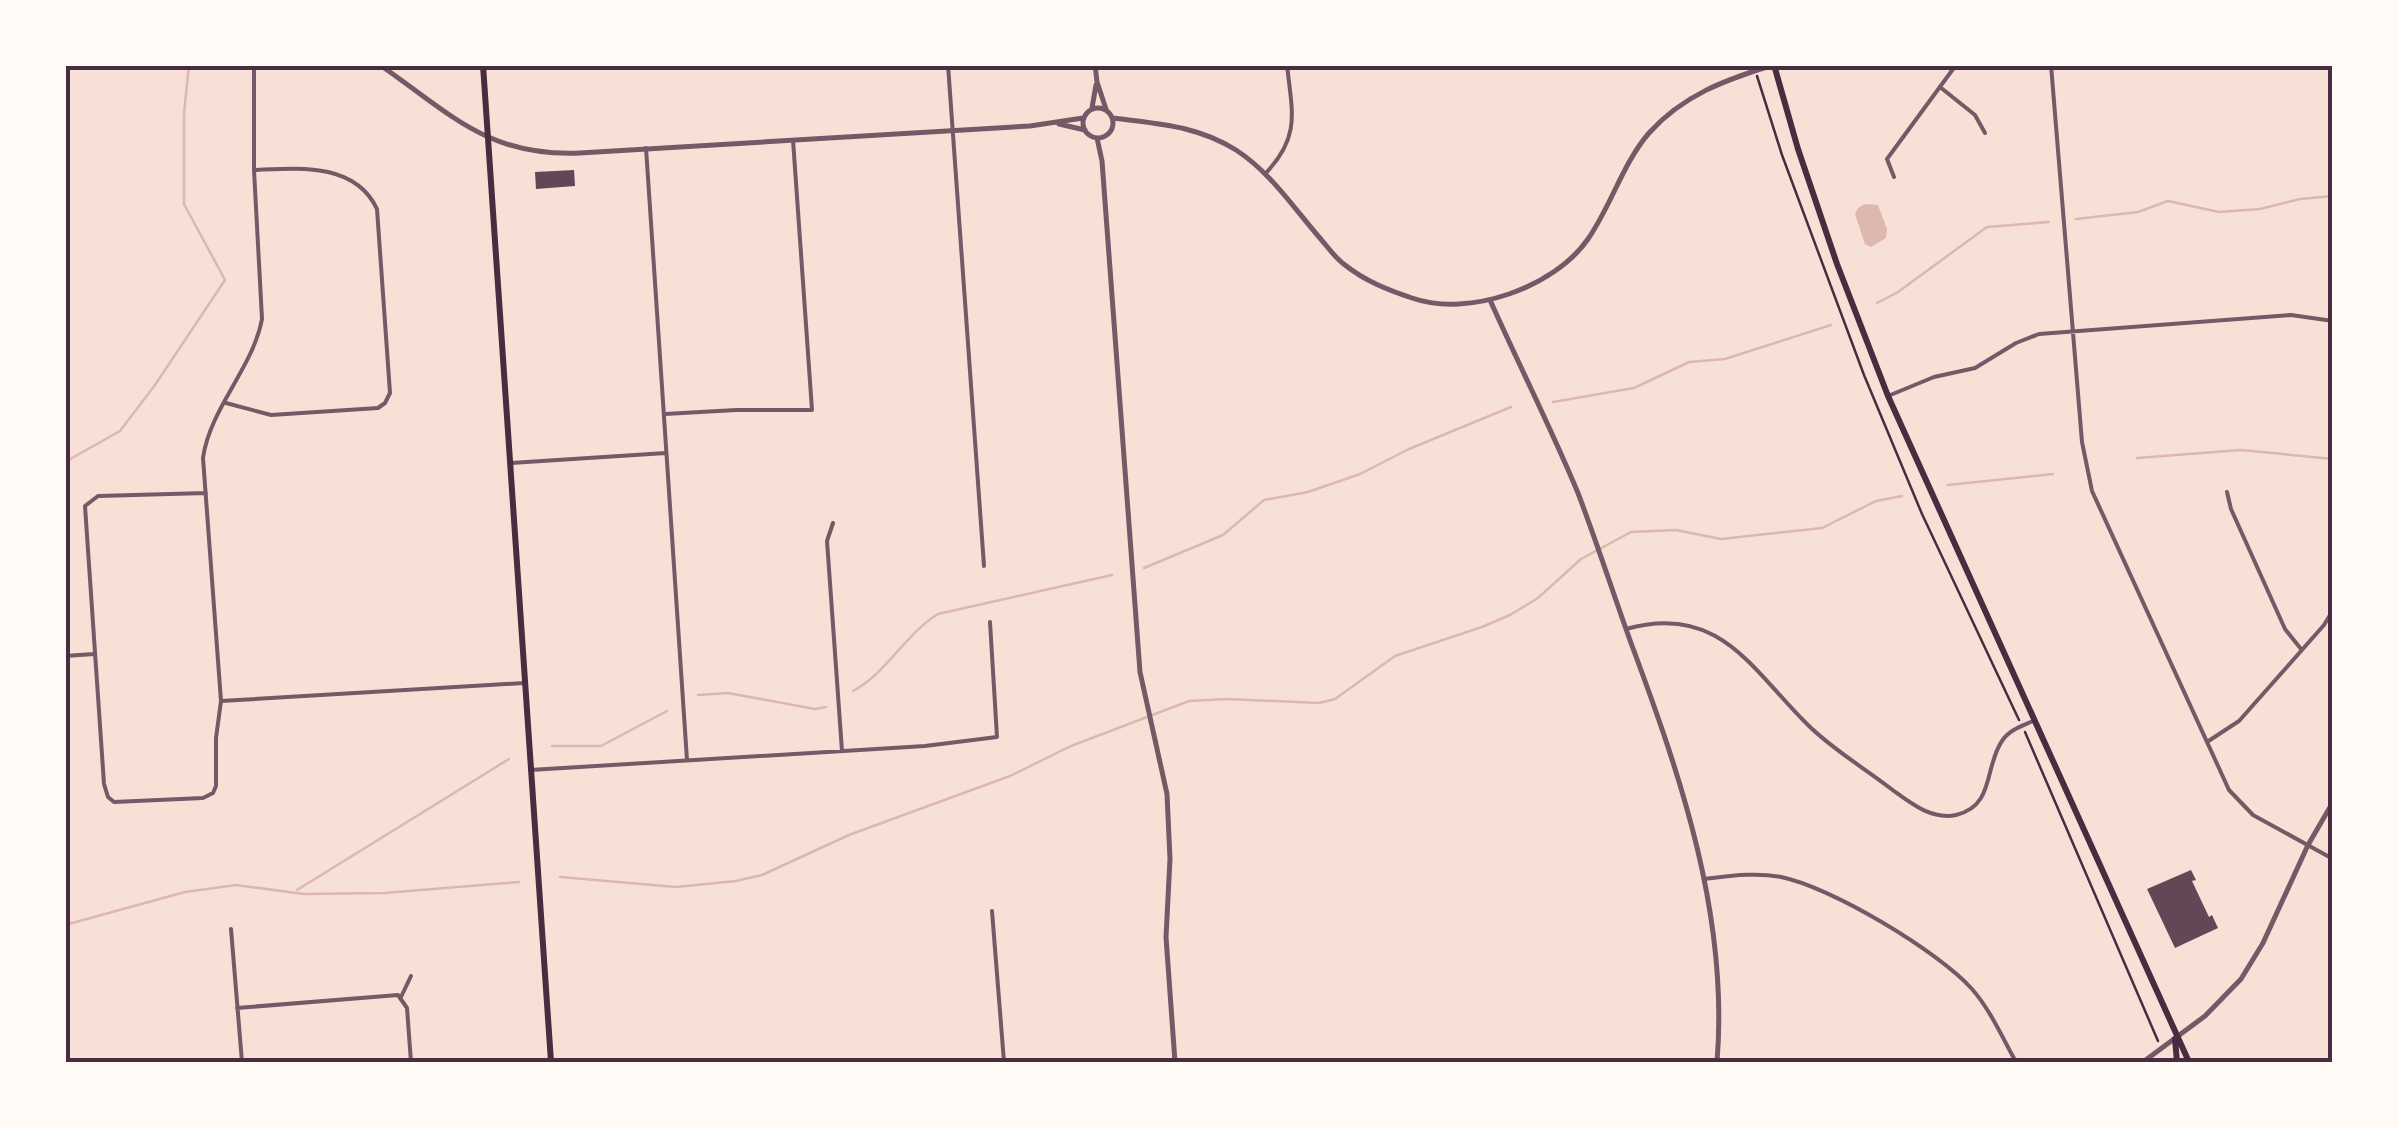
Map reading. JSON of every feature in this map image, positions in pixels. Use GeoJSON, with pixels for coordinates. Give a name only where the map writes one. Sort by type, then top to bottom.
{"type":"FeatureCollection","features":[{"type":"Feature","properties":{"kind":"main road"},"geometry":{"type":"LineString","coordinates":[[483,65],[551,1062]]}},
{"type":"Feature","properties":{"kind":"main road"},"geometry":{"type":"LineString","coordinates":[[1773,65],[1831,247],[1888,396],[2189,1062]]}},
{"type":"Feature","properties":{"kind":"main road"},"geometry":{"type":"LineString","coordinates":[[2175,1038],[2177,1062]]}},
{"type":"Feature","properties":{"kind":"street"},"geometry":{"type":"LineString","coordinates":[[206,493],[98,496],[88,502],[84,512],[104,784],[108,796],[122,803],[203,798],[213,793],[217,782],[216,738],[221,701],[204,450],[258,339],[262,318],[254,170],[254,65]]}},
{"type":"Feature","properties":{"kind":"street"},"geometry":{"type":"LineString","coordinates":[[380,65],[489,140],[546,153],[1056,123],[1083,118],[1092,108],[1096,65]]}},
{"type":"Feature","properties":{"kind":"street"},"geometry":{"type":"LineString","coordinates":[[948,65],[984,566]]}},
{"type":"Feature","properties":{"kind":"street"},"geometry":{"type":"LineString","coordinates":[[1266,173],[1286,150],[1292,133],[1287,65]]}},
{"type":"Feature","properties":{"kind":"street"},"geometry":{"type":"LineString","coordinates":[[1113,118],[1177,125],[1209,136],[1266,173],[1342,264],[1381,288],[1421,302],[1462,304],[1490,300],[1542,282],[1587,242],[1647,136],[1680,104],[1729,78],[1773,65]]}},
{"type":"Feature","properties":{"kind":"street"},"geometry":{"type":"LineString","coordinates":[[1894,178],[1887,159],[1956,65]]}},
{"type":"Feature","properties":{"kind":"street"},"geometry":{"type":"LineString","coordinates":[[2051,65],[2084,460],[2092,491],[2229,790],[2261,820],[2333,858]]}},
{"type":"Feature","properties":{"kind":"street"},"geometry":{"type":"LineString","coordinates":[[1097,82],[1113,118],[1112,129]]}},
{"type":"Feature","properties":{"kind":"street"},"geometry":{"type":"LineString","coordinates":[[1940,88],[1975,115],[1985,133]]}},
{"type":"Feature","properties":{"kind":"street"},"geometry":{"type":"LineString","coordinates":[[1092,108],[1106,109]]}},
{"type":"Feature","properties":{"kind":"street"},"geometry":{"type":"LineString","coordinates":[[1083,118],[1085,130]]}},
{"type":"Feature","properties":{"kind":"street"},"geometry":{"type":"LineString","coordinates":[[1101,137],[1133,120]]}},
{"type":"Feature","properties":{"kind":"street"},"geometry":{"type":"LineString","coordinates":[[1056,123],[1101,137]]}},
{"type":"Feature","properties":{"kind":"street"},"geometry":{"type":"LineString","coordinates":[[1101,137],[1140,672],[1156,735],[1168,810],[1170,878],[1166,937],[1175,1062]]}},
{"type":"Feature","properties":{"kind":"street"},"geometry":{"type":"LineString","coordinates":[[666,414],[812,410],[793,140]]}},
{"type":"Feature","properties":{"kind":"street"},"geometry":{"type":"LineString","coordinates":[[646,148],[687,760]]}},
{"type":"Feature","properties":{"kind":"street"},"geometry":{"type":"LineString","coordinates":[[226,404],[275,415],[378,408],[386,403],[390,393],[376,209],[372,200],[354,185],[324,170],[254,170]]}},
{"type":"Feature","properties":{"kind":"street"},"geometry":{"type":"LineString","coordinates":[[1490,300],[1565,462],[1591,529],[1694,831],[1719,972],[1718,1062]]}},
{"type":"Feature","properties":{"kind":"street"},"geometry":{"type":"LineString","coordinates":[[1888,396],[1934,377],[1975,368],[2028,337],[2072,330],[2291,315],[2333,321]]}},
{"type":"Feature","properties":{"kind":"street"},"geometry":{"type":"LineString","coordinates":[[512,463],[668,453]]}},
{"type":"Feature","properties":{"kind":"street"},"geometry":{"type":"LineString","coordinates":[[2226,492],[2285,629],[2301,650]]}},
{"type":"Feature","properties":{"kind":"street"},"geometry":{"type":"LineString","coordinates":[[833,523],[827,542],[842,751]]}},
{"type":"Feature","properties":{"kind":"street"},"geometry":{"type":"LineString","coordinates":[[2206,742],[2238,721],[2333,610]]}},
{"type":"Feature","properties":{"kind":"street"},"geometry":{"type":"LineString","coordinates":[[530,770],[997,738],[990,622]]}},
{"type":"Feature","properties":{"kind":"street"},"geometry":{"type":"LineString","coordinates":[[1626,629],[1672,623],[1721,638],[1748,658],[1817,734],[1908,801],[1933,814],[1956,815],[1980,801],[2002,740],[2016,728],[2035,720]]}},
{"type":"Feature","properties":{"kind":"street"},"geometry":{"type":"LineString","coordinates":[[65,656],[94,654]]}},
{"type":"Feature","properties":{"kind":"street"},"geometry":{"type":"LineString","coordinates":[[221,701],[524,682]]}},
{"type":"Feature","properties":{"kind":"street"},"geometry":{"type":"LineString","coordinates":[[2143,1062],[2217,1006],[2246,973],[2333,802]]}},
{"type":"Feature","properties":{"kind":"street"},"geometry":{"type":"LineString","coordinates":[[1704,879],[1755,874],[1794,880],[1836,898],[1888,928],[1960,977],[1986,1006],[2016,1062]]}},
{"type":"Feature","properties":{"kind":"street"},"geometry":{"type":"LineString","coordinates":[[992,911],[1004,1062]]}},
{"type":"Feature","properties":{"kind":"street"},"geometry":{"type":"LineString","coordinates":[[231,929],[242,1062]]}},
{"type":"Feature","properties":{"kind":"street"},"geometry":{"type":"LineString","coordinates":[[411,976],[402,997],[407,1008],[411,1062]]}},
{"type":"Feature","properties":{"kind":"street"},"geometry":{"type":"LineString","coordinates":[[238,1008],[402,997]]}},
{"type":"Feature","properties":{"kind":"path"},"geometry":{"type":"LineString","coordinates":[[1759,83],[1782,156],[1864,375],[1922,514],[2017,715]]}},
{"type":"Feature","properties":{"kind":"path"},"geometry":{"type":"LineString","coordinates":[[2028,739],[2156,1037]]}},
{"type":"Feature","properties":{"kind":"shaded area"},"geometry":{"type":"Polygon","coordinates":[[[1865,204],[1878,205],[1887,229],[1886,238],[1871,247],[1865,244],[1855,214],[1865,204]]]}},
{"type":"Feature","properties":{"kind":"building"},"geometry":{"type":"Polygon","coordinates":[[[574,170],[575,186],[536,189],[535,172],[574,170]]]}},
{"type":"Feature","properties":{"kind":"building"},"geometry":{"type":"Polygon","coordinates":[[[2191,870],[2196,880],[2192,881],[2218,928],[2175,948],[2147,889],[2191,870]]]}},
{"type":"Feature","properties":{"kind":"waterway"},"geometry":{"type":"LineString","coordinates":[[65,462],[120,431],[225,280],[184,204],[184,113],[189,65]]}},
{"type":"Feature","properties":{"kind":"waterway"},"geometry":{"type":"LineString","coordinates":[[2076,219],[2138,212],[2168,201],[2219,212],[2333,196]]}},
{"type":"Feature","properties":{"kind":"waterway"},"geometry":{"type":"LineString","coordinates":[[1877,303],[1987,227],[2049,222]]}},
{"type":"Feature","properties":{"kind":"waterway"},"geometry":{"type":"LineString","coordinates":[[1553,402],[1634,388],[1689,362],[1725,359],[1831,325]]}},
{"type":"Feature","properties":{"kind":"waterway"},"geometry":{"type":"LineString","coordinates":[[1144,568],[1223,535],[1264,500],[1308,492],[1360,474],[1511,407]]}},
{"type":"Feature","properties":{"kind":"waterway"},"geometry":{"type":"LineString","coordinates":[[2137,458],[2241,450],[2333,459]]}},
{"type":"Feature","properties":{"kind":"waterway"},"geometry":{"type":"LineString","coordinates":[[1948,485],[2053,474]]}},
{"type":"Feature","properties":{"kind":"waterway"},"geometry":{"type":"LineString","coordinates":[[560,877],[676,887],[762,875],[849,835],[1010,776],[1071,746],[1189,701],[1319,703],[1335,699],[1395,656],[1510,615],[1538,598],[1581,559],[1631,532],[1676,530],[1721,539],[1822,528],[1876,501],[1902,496]]}},
{"type":"Feature","properties":{"kind":"waterway"},"geometry":{"type":"LineString","coordinates":[[853,691],[938,614],[1112,575]]}},
{"type":"Feature","properties":{"kind":"waterway"},"geometry":{"type":"LineString","coordinates":[[698,695],[728,693],[815,709],[826,707]]}},
{"type":"Feature","properties":{"kind":"waterway"},"geometry":{"type":"LineString","coordinates":[[552,746],[601,746],[667,711]]}},
{"type":"Feature","properties":{"kind":"waterway"},"geometry":{"type":"LineString","coordinates":[[297,890],[509,759]]}},
{"type":"Feature","properties":{"kind":"waterway"},"geometry":{"type":"LineString","coordinates":[[65,925],[185,892],[236,885],[304,894],[384,893],[519,882]]}}]}
